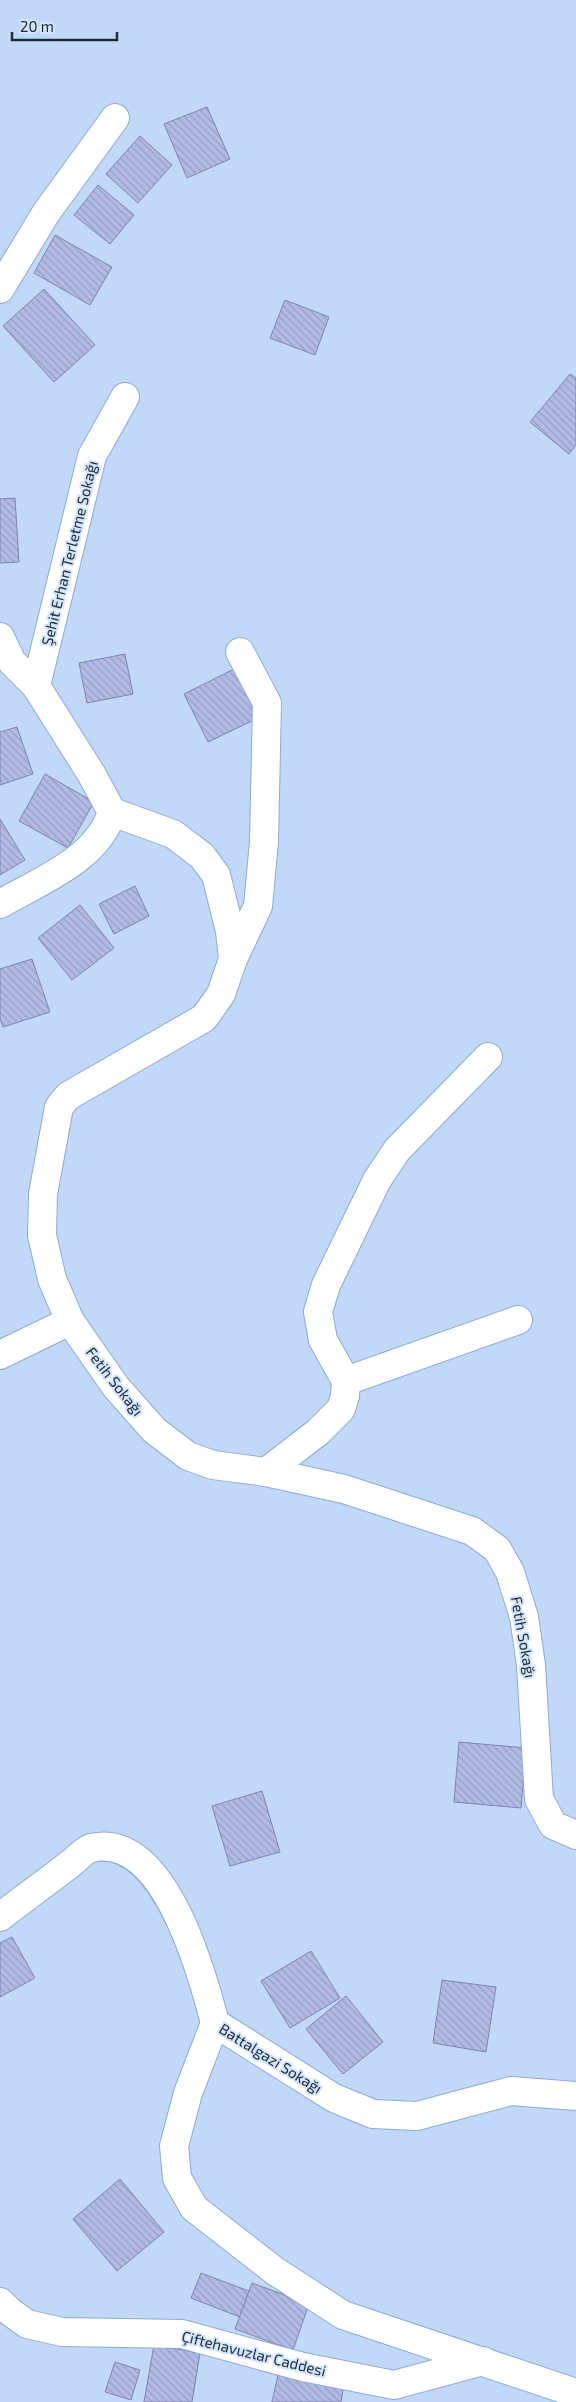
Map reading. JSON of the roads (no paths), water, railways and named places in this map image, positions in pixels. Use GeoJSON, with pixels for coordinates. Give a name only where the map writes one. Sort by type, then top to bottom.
{"type":"FeatureCollection","features":[{"type":"Feature","properties":{"kind":"street"},"geometry":{"type":"LineString","coordinates":[[0,289],[46,213],[115,118]]}},
{"type":"Feature","properties":{"kind":"street","name":"Şehit Erhan Terletme Sokağı"},"geometry":{"type":"LineString","coordinates":[[36,686],[92,456],[125,397]]}},
{"type":"Feature","properties":{"kind":"street"},"geometry":{"type":"LineString","coordinates":[[0,637],[12,662],[36,686],[92,775],[112,812],[108,827],[99,839],[76,860],[0,904]]}},
{"type":"Feature","properties":{"kind":"street"},"geometry":{"type":"LineString","coordinates":[[233,959],[258,906],[264,842],[267,703],[240,652]]}},
{"type":"Feature","properties":{"kind":"street","name":"Fetih Sokağı"},"geometry":{"type":"LineString","coordinates":[[112,812],[173,834],[202,856],[216,875],[230,931],[233,959],[221,994],[204,1018],[68,1096],[59,1107],[43,1194],[42,1235],[52,1279],[70,1321],[116,1387],[154,1430],[188,1456],[212,1465],[266,1472],[344,1490],[418,1512],[472,1531],[497,1549],[510,1572],[524,1617],[531,1665],[539,1799],[552,1825],[576,1835]]}},
{"type":"Feature","properties":{"kind":"street"},"geometry":{"type":"LineString","coordinates":[[266,1472],[318,1432],[341,1409],[345,1396],[346,1381],[323,1340],[318,1312],[326,1285],[377,1180],[397,1150],[488,1057]]}},
{"type":"Feature","properties":{"kind":"street"},"geometry":{"type":"LineString","coordinates":[[346,1381],[518,1320]]}},
{"type":"Feature","properties":{"kind":"street"},"geometry":{"type":"LineString","coordinates":[[0,1355],[70,1321]]}},
{"type":"Feature","properties":{"kind":"street","name":"Battalgazi Sokağı"},"geometry":{"type":"LineString","coordinates":[[0,1917],[91,1848],[121,1849],[144,1864],[182,1918],[203,1976],[215,2023],[334,2098],[373,2114],[417,2116],[512,2091],[576,2096]]}},
{"type":"Feature","properties":{"kind":"street"},"geometry":{"type":"LineString","coordinates":[[215,2023],[188,2093],[174,2146],[177,2178],[194,2208],[275,2271],[343,2315],[576,2393]]}},
{"type":"Feature","properties":{"kind":"street"},"geometry":{"type":"LineString","coordinates":[[547,2093],[576,2108]]}},
{"type":"Feature","properties":{"kind":"street","name":"Çiftehavuzlar Caddesi"},"geometry":{"type":"LineString","coordinates":[[0,2302],[9,2312],[27,2324],[62,2332],[182,2334],[303,2367],[394,2385],[483,2361]]}}]}
